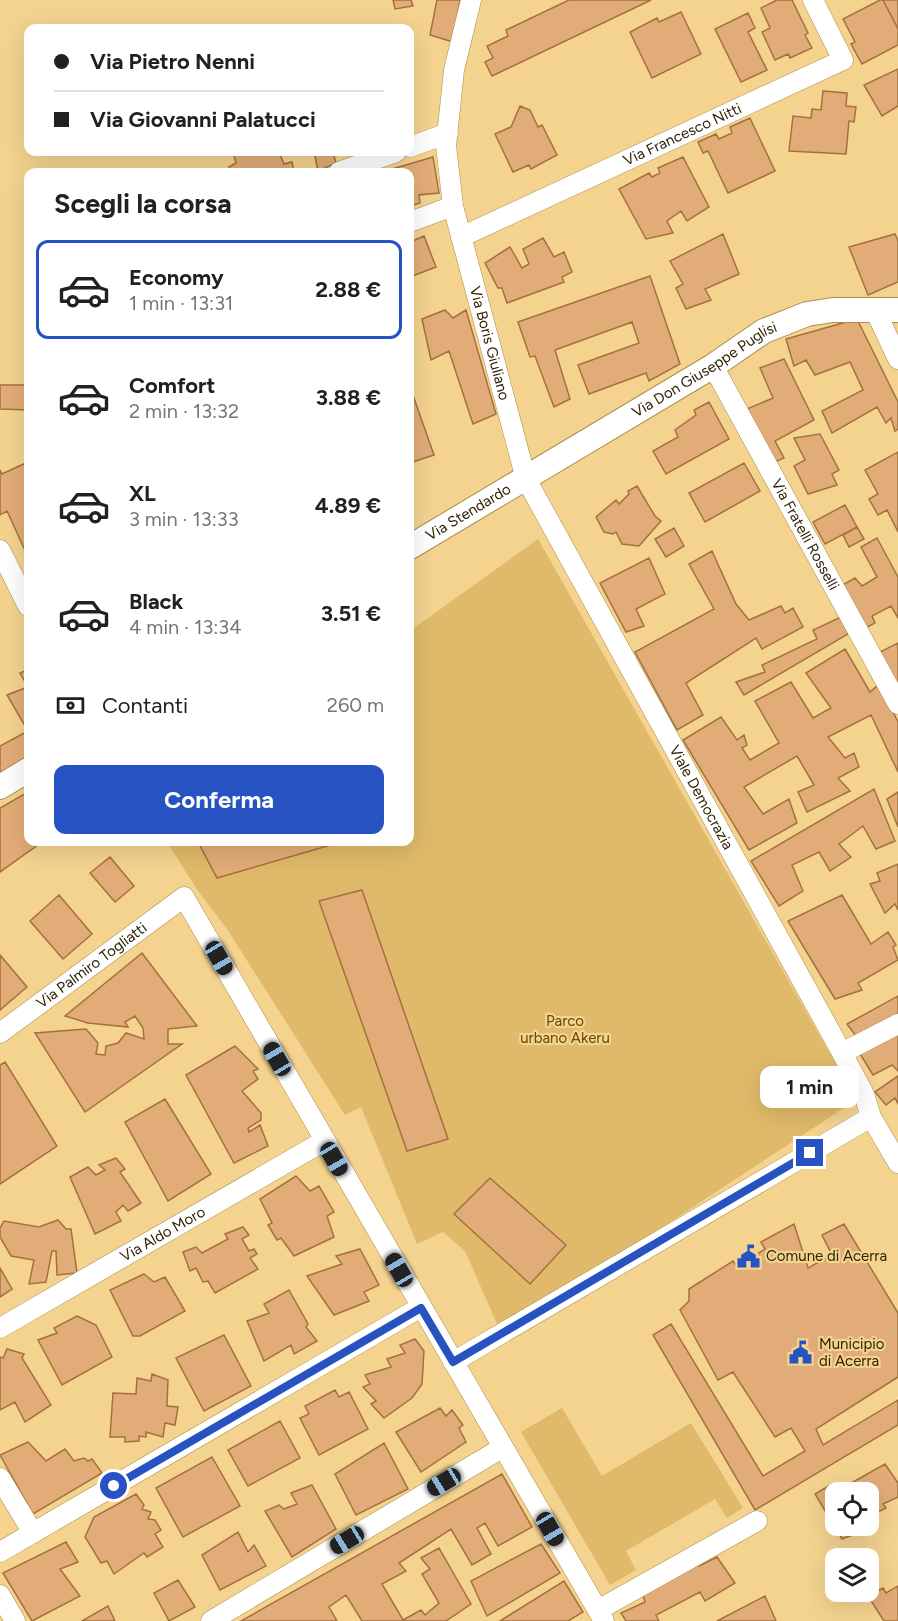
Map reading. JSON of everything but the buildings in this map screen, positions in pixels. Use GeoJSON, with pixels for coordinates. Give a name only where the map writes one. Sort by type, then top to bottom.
{"type":"FeatureCollection","features":[{"type":"Feature","properties":{"kind":"street","name":"Via Boris Giuliano"},"geometry":{"type":"LineString","coordinates":[[471,0],[454,70],[446,146],[453,206],[526,479]]}},
{"type":"Feature","properties":{"kind":"street","name":"Via Francesco Nitti"},"geometry":{"type":"LineString","coordinates":[[461,237],[843,60],[813,0]]}},
{"type":"Feature","properties":{"kind":"street"},"geometry":{"type":"LineString","coordinates":[[414,145],[447,133]]}},
{"type":"Feature","properties":{"kind":"street"},"geometry":{"type":"LineString","coordinates":[[350,168],[385,156]]}},
{"type":"Feature","properties":{"kind":"street"},"geometry":{"type":"LineString","coordinates":[[414,221],[453,206]]}},
{"type":"Feature","properties":{"kind":"street","name":"Via Don Giuseppe Puglisi"},"geometry":{"type":"LineString","coordinates":[[526,479],[713,366],[764,330],[807,314],[833,310],[886,310]]}},
{"type":"Feature","properties":{"kind":"street"},"geometry":{"type":"LineString","coordinates":[[886,310],[898,359]]}},
{"type":"Feature","properties":{"kind":"street","name":"Via Fratelli Rosselli"},"geometry":{"type":"LineString","coordinates":[[713,366],[898,704]]}},
{"type":"Feature","properties":{"kind":"street","name":"Via Stendardo"},"geometry":{"type":"LineString","coordinates":[[414,546],[526,479]]}},
{"type":"Feature","properties":{"kind":"street","name":"Viale Democrazia"},"geometry":{"type":"LineString","coordinates":[[526,479],[842,1053],[864,1094],[871,1117],[898,1162]]}},
{"type":"Feature","properties":{"kind":"street"},"geometry":{"type":"LineString","coordinates":[[0,550],[24,598]]}},
{"type":"Feature","properties":{"kind":"street"},"geometry":{"type":"LineString","coordinates":[[0,787],[24,772]]}},
{"type":"Feature","properties":{"kind":"street","name":"Via Palmiro Togliatti"},"geometry":{"type":"LineString","coordinates":[[0,1033],[184,897],[324,1141]]}},
{"type":"Feature","properties":{"kind":"street"},"geometry":{"type":"LineString","coordinates":[[842,1053],[898,1024]]}},
{"type":"Feature","properties":{"kind":"street"},"geometry":{"type":"LineString","coordinates":[[453,1362],[871,1117]]}},
{"type":"Feature","properties":{"kind":"street"},"geometry":{"type":"LineString","coordinates":[[324,1141],[601,1616],[757,1521]]}},
{"type":"Feature","properties":{"kind":"street","name":"Via Aldo Moro"},"geometry":{"type":"LineString","coordinates":[[0,1328],[324,1141]]}},
{"type":"Feature","properties":{"kind":"street"},"geometry":{"type":"LineString","coordinates":[[0,1552],[421,1308]]}},
{"type":"Feature","properties":{"kind":"street"},"geometry":{"type":"LineString","coordinates":[[211,1621],[502,1448]]}},
{"type":"Feature","properties":{"kind":"street"},"geometry":{"type":"LineString","coordinates":[[0,1478],[33,1533]]}},
{"type":"Feature","properties":{"kind":"street"},"geometry":{"type":"LineString","coordinates":[[0,1595],[15,1621]]}},
{"type":"Feature","properties":{"kind":"green space","name":"Parco urbano Akeru"},"geometry":{"type":"Polygon","coordinates":[[[538,539],[856,1100],[501,1333],[465,1251],[443,1232],[417,1244],[361,1107],[345,1115],[227,929],[198,891],[170,846],[414,846],[414,628],[538,539]]]}},
{"type":"Feature","properties":{"kind":"green space"},"geometry":{"type":"Polygon","coordinates":[[[562,1408],[602,1476],[691,1423],[743,1508],[727,1518],[715,1499],[626,1551],[636,1570],[610,1585],[521,1432],[562,1408]]]}},
{"type":"Feature","properties":{"kind":"place","name":"Comune di Acerra"},"geometry":{"type":"Point","coordinates":[748,1256]}},
{"type":"Feature","properties":{"kind":"place","name":"Municipio di Acerra"},"geometry":{"type":"Point","coordinates":[801,1353]}},
{"type":"Feature","properties":{"kind":"route"},"geometry":{"type":"LineString","coordinates":[[114,1486],[421,1308],[453,1362],[810,1153]]}}]}
